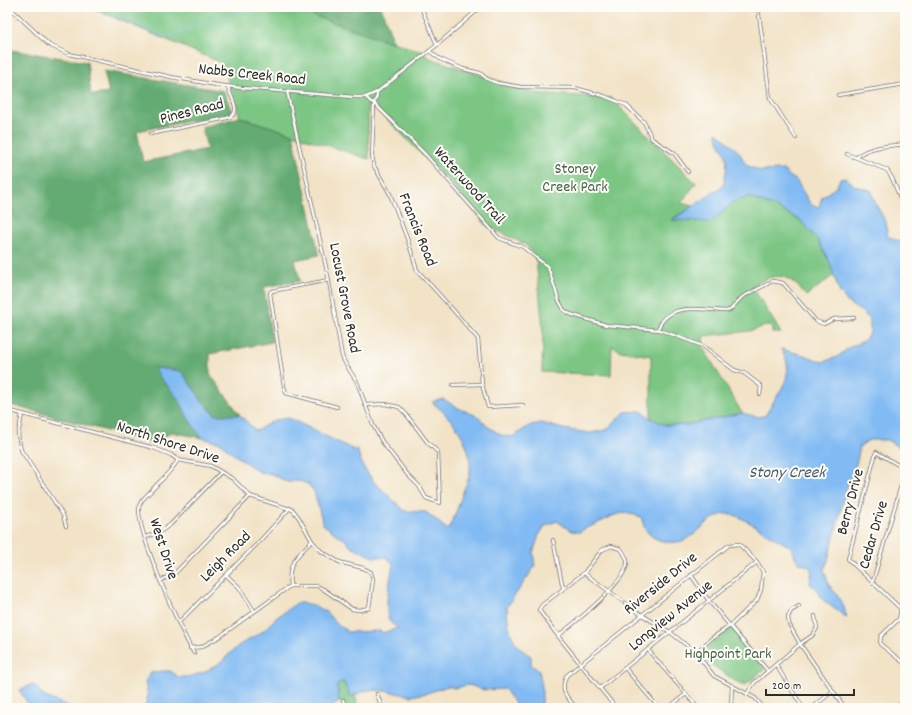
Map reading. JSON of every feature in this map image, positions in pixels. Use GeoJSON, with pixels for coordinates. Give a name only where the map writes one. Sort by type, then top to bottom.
{"type":"FeatureCollection","features":[{"type":"Feature","properties":{"kind":"street","name":"Nabbs Creek Road"},"geometry":{"type":"LineString","coordinates":[[9,7],[41,39],[59,51],[171,78],[228,86],[354,97],[366,97],[377,92],[437,45],[481,7]]}},
{"type":"Feature","properties":{"kind":"street"},"geometry":{"type":"LineString","coordinates":[[421,7],[437,45]]}},
{"type":"Feature","properties":{"kind":"street"},"geometry":{"type":"LineString","coordinates":[[758,7],[770,98],[796,138]]}},
{"type":"Feature","properties":{"kind":"street"},"geometry":{"type":"LineString","coordinates":[[429,51],[440,59],[463,69],[480,73],[487,79],[497,82],[521,87],[576,88],[604,96],[626,105],[644,122],[652,139],[674,153],[688,172]]}},
{"type":"Feature","properties":{"kind":"street"},"geometry":{"type":"LineString","coordinates":[[838,95],[905,84]]}},
{"type":"Feature","properties":{"kind":"street","name":"Pines Road"},"geometry":{"type":"LineString","coordinates":[[150,134],[231,117],[236,112],[236,109],[228,86]]}},
{"type":"Feature","properties":{"kind":"street","name":"Locust Grove Road"},"geometry":{"type":"LineString","coordinates":[[286,91],[329,280],[342,356],[357,382],[365,405],[373,425],[383,443],[419,486],[426,498],[440,503],[438,452],[424,439],[400,407],[385,404],[365,405]]}},
{"type":"Feature","properties":{"kind":"street"},"geometry":{"type":"LineString","coordinates":[[366,97],[370,102],[374,103],[378,96],[377,92]]}},
{"type":"Feature","properties":{"kind":"street","name":"Waterwood Trail"},"geometry":{"type":"LineString","coordinates":[[374,103],[426,155],[499,238],[523,246],[548,267],[559,301],[564,310],[570,314],[606,325],[658,329],[704,346],[734,370],[744,373],[761,386],[760,394]]}},
{"type":"Feature","properties":{"kind":"street","name":"Francis Road"},"geometry":{"type":"LineString","coordinates":[[374,103],[373,162],[390,194],[417,270],[478,339],[482,384],[488,407],[522,405]]}},
{"type":"Feature","properties":{"kind":"street"},"geometry":{"type":"LineString","coordinates":[[857,158],[860,154],[871,150],[905,144]]}},
{"type":"Feature","properties":{"kind":"street"},"geometry":{"type":"LineString","coordinates":[[847,154],[887,170],[903,202],[905,210]]}},
{"type":"Feature","properties":{"kind":"street"},"geometry":{"type":"LineString","coordinates":[[329,280],[272,291],[270,293],[286,393],[338,407]]}},
{"type":"Feature","properties":{"kind":"street"},"geometry":{"type":"LineString","coordinates":[[658,329],[663,320],[674,311],[682,309],[730,310],[742,297],[773,281],[783,283],[816,321],[824,324],[834,318],[854,318]]}},
{"type":"Feature","properties":{"kind":"street"},"geometry":{"type":"LineString","coordinates":[[453,385],[482,384]]}},
{"type":"Feature","properties":{"kind":"street","name":"North Shore Drive"},"geometry":{"type":"LineString","coordinates":[[7,410],[154,448],[171,455],[178,460],[211,466],[233,480],[250,496],[290,508]]}},
{"type":"Feature","properties":{"kind":"street"},"geometry":{"type":"LineString","coordinates":[[22,414],[18,435],[21,450],[64,517],[66,526]]}},
{"type":"Feature","properties":{"kind":"street","name":"Berry Drive"},"geometry":{"type":"LineString","coordinates":[[873,581],[848,559],[876,452],[905,469]]}},
{"type":"Feature","properties":{"kind":"street","name":"West Drive"},"geometry":{"type":"LineString","coordinates":[[178,460],[143,499],[140,504],[140,515],[153,564],[190,648],[194,653]]}},
{"type":"Feature","properties":{"kind":"street"},"geometry":{"type":"LineString","coordinates":[[145,537],[160,532],[171,524],[221,472]]}},
{"type":"Feature","properties":{"kind":"street","name":"Cedar Drive"},"geometry":{"type":"LineString","coordinates":[[873,581],[905,472]]}},
{"type":"Feature","properties":{"kind":"street"},"geometry":{"type":"LineString","coordinates":[[160,581],[180,568],[250,496]]}},
{"type":"Feature","properties":{"kind":"street"},"geometry":{"type":"LineString","coordinates":[[190,648],[199,647],[212,641],[290,586],[320,587],[352,609],[359,610],[369,608],[372,580],[370,572],[363,568],[333,559],[321,551],[312,541],[297,514],[290,508]]}},
{"type":"Feature","properties":{"kind":"street","name":"Leigh Road"},"geometry":{"type":"LineString","coordinates":[[179,622],[290,508]]}},
{"type":"Feature","properties":{"kind":"street"},"geometry":{"type":"LineString","coordinates":[[553,540],[563,588]]}},
{"type":"Feature","properties":{"kind":"street"},"geometry":{"type":"LineString","coordinates":[[290,586],[289,576],[292,564],[298,555],[312,541]]}},
{"type":"Feature","properties":{"kind":"street","name":"Riverside Drive"},"geometry":{"type":"LineString","coordinates":[[576,708],[563,692],[563,684],[566,676],[691,575],[729,545],[739,544],[757,562]]}},
{"type":"Feature","properties":{"kind":"street"},"geometry":{"type":"LineString","coordinates":[[558,636],[610,591],[626,569],[627,560],[621,549],[611,546],[602,550],[584,572],[542,605],[540,610],[558,636],[616,708]]}},
{"type":"Feature","properties":{"kind":"street"},"geometry":{"type":"LineString","coordinates":[[696,653],[712,638],[730,626],[757,600],[761,590],[763,572],[757,562]]}},
{"type":"Feature","properties":{"kind":"street","name":"Longview Avenue"},"geometry":{"type":"LineString","coordinates":[[600,688],[757,562]]}},
{"type":"Feature","properties":{"kind":"street"},"geometry":{"type":"LineString","coordinates":[[584,572],[642,615],[670,632],[696,653],[714,676],[755,698],[764,708]]}},
{"type":"Feature","properties":{"kind":"street"},"geometry":{"type":"LineString","coordinates":[[226,575],[239,587],[254,611]]}},
{"type":"Feature","properties":{"kind":"street"},"geometry":{"type":"LineString","coordinates":[[691,575],[709,601],[768,671]]}},
{"type":"Feature","properties":{"kind":"street"},"geometry":{"type":"LineString","coordinates":[[873,581],[900,608]]}},
{"type":"Feature","properties":{"kind":"street"},"geometry":{"type":"LineString","coordinates":[[905,588],[899,619],[881,636],[880,644],[905,664]]}},
{"type":"Feature","properties":{"kind":"street"},"geometry":{"type":"LineString","coordinates":[[799,606],[791,611],[788,617],[789,624],[800,644],[845,708]]}},
{"type":"Feature","properties":{"kind":"street"},"geometry":{"type":"LineString","coordinates":[[748,694],[754,683],[800,644],[813,635],[817,628],[815,616]]}},
{"type":"Feature","properties":{"kind":"street"},"geometry":{"type":"LineString","coordinates":[[648,650],[698,708]]}},
{"type":"Feature","properties":{"kind":"street"},"geometry":{"type":"LineString","coordinates":[[776,665],[803,708]]}},
{"type":"Feature","properties":{"kind":"street"},"geometry":{"type":"LineString","coordinates":[[625,668],[659,708]]}},
{"type":"Feature","properties":{"kind":"street"},"geometry":{"type":"LineString","coordinates":[[731,708],[732,686]]}},
{"type":"Feature","properties":{"kind":"street"},"geometry":{"type":"LineString","coordinates":[[812,708],[833,691]]}},
{"type":"Feature","properties":{"kind":"street"},"geometry":{"type":"LineString","coordinates":[[378,694],[382,708]]}},
{"type":"Feature","properties":{"kind":"street"},"geometry":{"type":"LineString","coordinates":[[668,708],[686,694]]}},
{"type":"Feature","properties":{"kind":"street"},"geometry":{"type":"LineString","coordinates":[[343,700],[346,708]]}},
{"type":"Feature","properties":{"kind":"street"},"geometry":{"type":"LineString","coordinates":[[896,708],[905,701]]}},
{"type":"Feature","properties":{"kind":"green space","name":"Stoney Creek Park"},"geometry":{"type":"Polygon","coordinates":[[[89,7],[293,7],[314,16],[423,52],[430,58],[534,93],[611,98],[696,183],[681,203],[693,206],[672,219],[722,213],[733,202],[748,197],[776,207],[800,220],[818,240],[830,263],[834,275],[806,296],[794,283],[782,277],[769,278],[752,286],[781,333],[772,333],[772,327],[769,325],[750,331],[704,336],[703,343],[701,344],[742,413],[686,425],[665,425],[651,418],[651,356],[621,351],[612,346],[611,375],[542,372],[543,331],[536,259],[526,245],[486,225],[455,188],[374,106],[368,106],[369,159],[240,117],[222,63],[89,7]]]}},
{"type":"Feature","properties":{"kind":"green space"},"geometry":{"type":"Polygon","coordinates":[[[293,7],[381,7],[394,43],[314,16],[293,7]]]}},
{"type":"Feature","properties":{"kind":"green space"},"geometry":{"type":"Polygon","coordinates":[[[7,45],[11,50],[87,62],[91,95],[109,93],[104,71],[224,91],[232,113],[137,131],[143,162],[207,149],[202,127],[240,117],[293,134],[319,255],[295,260],[300,281],[264,287],[272,342],[210,354],[210,374],[240,415],[215,415],[202,401],[181,371],[155,368],[160,377],[180,401],[188,418],[202,438],[171,432],[155,444],[7,404],[7,45]]]}},
{"type":"Feature","properties":{"kind":"green space","name":"Highpoint Park"},"geometry":{"type":"Polygon","coordinates":[[[731,627],[765,669],[745,685],[735,681],[708,662],[705,655],[709,645],[731,627]]]}},
{"type":"Feature","properties":{"kind":"green space"},"geometry":{"type":"Polygon","coordinates":[[[343,681],[349,696],[355,695],[357,704],[352,708],[343,708],[342,702],[339,702],[337,684],[343,681]]]}},
{"type":"Feature","properties":{"kind":"water","name":"Stony Creek"},"geometry":{"type":"Polygon","coordinates":[[[717,132],[739,152],[746,165],[760,171],[784,170],[789,176],[796,180],[811,205],[819,207],[822,197],[836,187],[840,179],[847,178],[855,186],[871,190],[876,205],[886,222],[887,236],[899,241],[905,247],[905,451],[887,440],[869,440],[860,446],[857,461],[846,490],[828,560],[824,570],[829,585],[844,607],[847,618],[824,601],[816,589],[810,584],[812,568],[798,562],[790,546],[735,515],[720,515],[712,519],[690,537],[682,541],[672,543],[659,540],[649,534],[645,529],[641,517],[633,515],[621,514],[612,516],[580,532],[571,531],[557,521],[545,526],[539,535],[533,553],[535,566],[507,607],[508,622],[512,636],[519,647],[531,656],[531,665],[539,671],[542,686],[542,708],[518,708],[505,689],[484,690],[469,685],[454,688],[448,686],[427,693],[411,696],[386,691],[367,690],[349,697],[349,693],[343,681],[337,685],[339,702],[330,708],[306,708],[304,706],[300,708],[145,708],[148,695],[145,682],[150,673],[171,671],[178,677],[187,677],[205,672],[221,662],[238,646],[263,631],[276,618],[297,603],[313,605],[326,612],[336,623],[348,632],[381,631],[382,633],[398,628],[390,622],[387,614],[388,592],[393,563],[386,557],[373,557],[352,547],[342,537],[341,538],[323,524],[314,491],[308,484],[300,481],[287,482],[272,474],[259,472],[232,453],[221,443],[202,438],[188,418],[180,401],[160,377],[155,368],[181,371],[202,401],[215,415],[240,415],[256,431],[275,420],[289,418],[354,450],[357,449],[362,465],[374,482],[405,511],[426,512],[448,530],[469,478],[470,461],[468,451],[460,432],[447,416],[432,402],[443,399],[458,408],[477,416],[487,426],[501,435],[512,437],[531,425],[541,423],[563,429],[590,433],[606,430],[625,412],[641,411],[665,425],[686,425],[742,413],[758,417],[766,415],[784,384],[788,371],[787,363],[781,349],[823,362],[837,357],[850,347],[864,341],[870,332],[870,320],[861,311],[849,304],[839,291],[830,263],[818,240],[800,220],[776,207],[748,197],[733,202],[712,222],[672,220],[723,186],[727,161],[725,153],[718,141],[717,132]]]}},
{"type":"Feature","properties":{"kind":"water"},"geometry":{"type":"Polygon","coordinates":[[[33,684],[45,697],[73,708],[31,708],[19,690],[33,684]]]}},
{"type":"Feature","properties":{"kind":"waterway"},"geometry":{"type":"LineString","coordinates":[[97,7],[106,13],[134,22],[160,36],[169,36],[206,21],[223,18],[233,12],[254,10],[261,7]]}}]}
